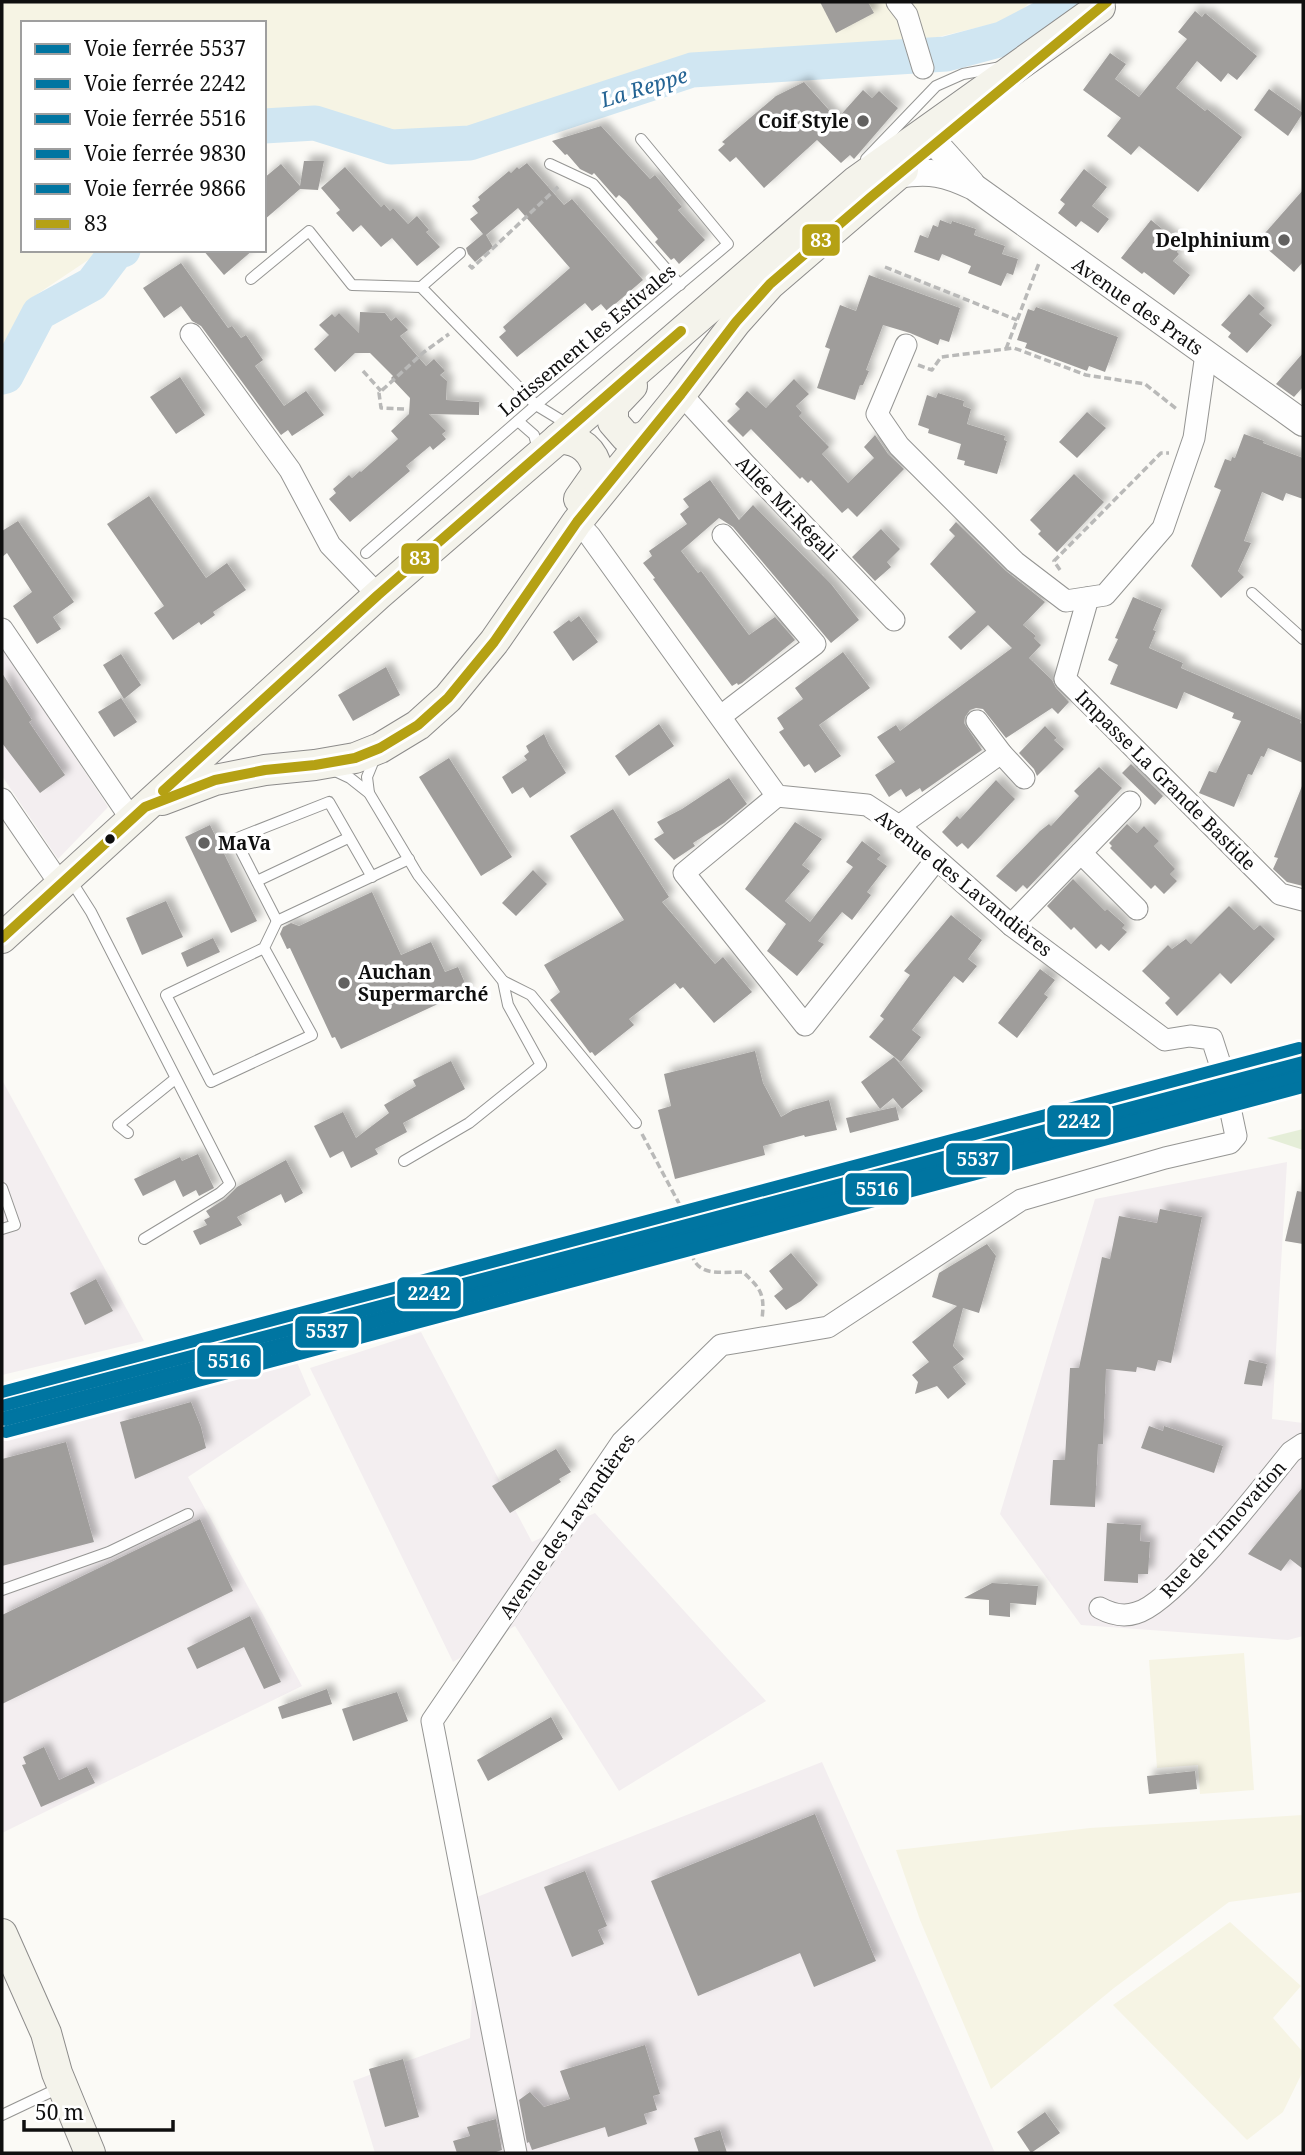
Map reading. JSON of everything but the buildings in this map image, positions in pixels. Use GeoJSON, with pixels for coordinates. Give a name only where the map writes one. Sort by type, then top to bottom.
{"type":"FeatureCollection","features":[{"type":"Feature","properties":{"kind":"main road"},"geometry":{"type":"LineString","coordinates":[[138,814],[215,780],[265,770],[355,758],[380,748],[418,724],[447,698],[494,642],[577,522],[688,386],[736,322],[770,284],[897,175],[924,143],[1021,63],[1104,5]]}},
{"type":"Feature","properties":{"kind":"main road"},"geometry":{"type":"LineString","coordinates":[[2,938],[378,595],[696,318],[858,181],[924,143],[1104,5]]}},
{"type":"Feature","properties":{"kind":"main road"},"geometry":{"type":"LineString","coordinates":[[688,386],[714,328],[708,321],[696,318]]}},
{"type":"Feature","properties":{"kind":"main road"},"geometry":{"type":"LineString","coordinates":[[634,372],[632,387],[613,406],[613,422],[626,437],[638,439],[648,435]]}},
{"type":"Feature","properties":{"kind":"main road"},"geometry":{"type":"LineString","coordinates":[[556,440],[568,438],[579,442],[596,461],[598,472],[576,504],[577,522]]}},
{"type":"Feature","properties":{"kind":"main road"},"geometry":{"type":"LineString","coordinates":[[265,770],[248,756],[243,746],[242,734],[297,677],[301,664]]}},
{"type":"Feature","properties":{"kind":"main road"},"geometry":{"type":"LineString","coordinates":[[3,1937],[10,1973],[46,2034],[60,2079],[90,2153]]}},
{"type":"Feature","properties":{"kind":"street"},"geometry":{"type":"LineString","coordinates":[[902,8],[923,68]]}},
{"type":"Feature","properties":{"kind":"street","name":"Avenue des Prats"},"geometry":{"type":"LineString","coordinates":[[924,143],[974,187],[1047,241],[1302,420]]}},
{"type":"Feature","properties":{"kind":"street","name":"Avenue des Prats"},"geometry":{"type":"LineString","coordinates":[[897,175],[935,172],[974,187]]}},
{"type":"Feature","properties":{"kind":"street"},"geometry":{"type":"LineString","coordinates":[[191,334],[290,470],[330,545],[378,595]]}},
{"type":"Feature","properties":{"kind":"street"},"geometry":{"type":"LineString","coordinates":[[903,352],[877,414],[899,446],[1015,562],[1066,601],[1105,595],[1163,528],[1194,438],[1206,354]]}},
{"type":"Feature","properties":{"kind":"street","name":"Allée Mi-Régali"},"geometry":{"type":"LineString","coordinates":[[688,386],[745,464],[894,620]]}},
{"type":"Feature","properties":{"kind":"street"},"geometry":{"type":"LineString","coordinates":[[577,522],[590,536],[777,796],[684,873],[806,1025],[936,860]]}},
{"type":"Feature","properties":{"kind":"street"},"geometry":{"type":"LineString","coordinates":[[721,716],[816,644],[723,535]]}},
{"type":"Feature","properties":{"kind":"street","name":"Impasse La Grande Bastide"},"geometry":{"type":"LineString","coordinates":[[1088,598],[1065,679],[1280,894],[1303,900]]}},
{"type":"Feature","properties":{"kind":"street"},"geometry":{"type":"LineString","coordinates":[[2,629],[138,814]]}},
{"type":"Feature","properties":{"kind":"street"},"geometry":{"type":"LineString","coordinates":[[977,721],[1024,778]]}},
{"type":"Feature","properties":{"kind":"street"},"geometry":{"type":"LineString","coordinates":[[899,826],[1002,753]]}},
{"type":"Feature","properties":{"kind":"street","name":"Avenue des Lavandières"},"geometry":{"type":"LineString","coordinates":[[516,2153],[432,1721],[622,1442],[721,1345],[828,1327],[1021,1200],[1165,1158],[1230,1143],[1236,1136],[1222,1070],[1212,1039],[1191,1036],[1165,1040],[1011,925],[899,826],[867,805],[777,796]]}},
{"type":"Feature","properties":{"kind":"street"},"geometry":{"type":"LineString","coordinates":[[2,799],[65,881]]}},
{"type":"Feature","properties":{"kind":"street"},"geometry":{"type":"LineString","coordinates":[[1011,925],[1130,802]]}},
{"type":"Feature","properties":{"kind":"street"},"geometry":{"type":"LineString","coordinates":[[1081,853],[1137,909]]}},
{"type":"Feature","properties":{"kind":"street","name":"Rue de l'Innovation"},"geometry":{"type":"LineString","coordinates":[[1100,1608],[1112,1614],[1136,1613],[1157,1603],[1190,1571],[1291,1452],[1303,1444]]}},
{"type":"Feature","properties":{"kind":"lane"},"geometry":{"type":"LineString","coordinates":[[858,181],[862,163],[936,86],[963,74],[1021,63]]}},
{"type":"Feature","properties":{"kind":"lane"},"geometry":{"type":"LineString","coordinates":[[923,68],[936,86]]}},
{"type":"Feature","properties":{"kind":"lane","name":"Lotissement les Estivales"},"geometry":{"type":"LineString","coordinates":[[366,553],[536,405],[728,244],[641,139]]}},
{"type":"Feature","properties":{"kind":"lane"},"geometry":{"type":"LineString","coordinates":[[550,164],[593,184],[680,285]]}},
{"type":"Feature","properties":{"kind":"lane"},"geometry":{"type":"LineString","coordinates":[[251,279],[309,231],[352,285],[421,287],[460,253]]}},
{"type":"Feature","properties":{"kind":"lane"},"geometry":{"type":"LineString","coordinates":[[421,287],[536,405],[556,440]]}},
{"type":"Feature","properties":{"kind":"lane"},"geometry":{"type":"LineString","coordinates":[[518,421],[534,435],[556,440]]}},
{"type":"Feature","properties":{"kind":"lane"},"geometry":{"type":"LineString","coordinates":[[1252,593],[1303,639]]}},
{"type":"Feature","properties":{"kind":"lane"},"geometry":{"type":"LineString","coordinates":[[369,793],[367,777],[380,748]]}},
{"type":"Feature","properties":{"kind":"lane"},"geometry":{"type":"LineString","coordinates":[[315,765],[350,778],[369,793],[418,875],[503,981],[531,995],[636,1123]]}},
{"type":"Feature","properties":{"kind":"lane"},"geometry":{"type":"LineString","coordinates":[[277,921],[235,839],[329,802],[372,877]]}},
{"type":"Feature","properties":{"kind":"lane"},"geometry":{"type":"LineString","coordinates":[[257,881],[348,838]]}},
{"type":"Feature","properties":{"kind":"lane"},"geometry":{"type":"LineString","coordinates":[[264,948],[312,1035],[211,1082],[166,995],[264,948],[277,921],[409,859]]}},
{"type":"Feature","properties":{"kind":"lane"},"geometry":{"type":"LineString","coordinates":[[65,881],[91,912],[230,1184],[144,1239]]}},
{"type":"Feature","properties":{"kind":"lane"},"geometry":{"type":"LineString","coordinates":[[404,1161],[469,1123],[541,1065],[508,1005],[503,981]]}},
{"type":"Feature","properties":{"kind":"lane"},"geometry":{"type":"LineString","coordinates":[[128,1133],[118,1125],[175,1079]]}},
{"type":"Feature","properties":{"kind":"lane"},"geometry":{"type":"LineString","coordinates":[[2,1188],[15,1225],[2,1229]]}},
{"type":"Feature","properties":{"kind":"lane"},"geometry":{"type":"LineString","coordinates":[[2,1590],[108,1552],[188,1514]]}},
{"type":"Feature","properties":{"kind":"lane"},"geometry":{"type":"LineString","coordinates":[[2,2115],[60,2079]]}},
{"type":"Feature","properties":{"kind":"path"},"geometry":{"type":"LineString","coordinates":[[460,253],[472,268],[572,174]]}},
{"type":"Feature","properties":{"kind":"path"},"geometry":{"type":"LineString","coordinates":[[1006,349],[1047,241]]}},
{"type":"Feature","properties":{"kind":"path"},"geometry":{"type":"LineString","coordinates":[[885,267],[1017,320]]}},
{"type":"Feature","properties":{"kind":"path"},"geometry":{"type":"LineString","coordinates":[[404,409],[381,408],[379,393],[424,352],[459,326]]}},
{"type":"Feature","properties":{"kind":"path"},"geometry":{"type":"LineString","coordinates":[[903,352],[932,370],[941,357],[1014,348],[1086,375],[1145,384],[1181,412],[1197,416]]}},
{"type":"Feature","properties":{"kind":"path"},"geometry":{"type":"LineString","coordinates":[[363,371],[381,391]]}},
{"type":"Feature","properties":{"kind":"path"},"geometry":{"type":"LineString","coordinates":[[1050,589],[1064,574],[1054,561],[1161,453],[1189,453]]}},
{"type":"Feature","properties":{"kind":"path"},"geometry":{"type":"LineString","coordinates":[[636,1123],[682,1209]]}},
{"type":"Feature","properties":{"kind":"path"},"geometry":{"type":"LineString","coordinates":[[690,1243],[691,1258],[700,1269],[743,1272],[756,1284],[764,1301],[759,1339]]}},
{"type":"Feature","properties":{"kind":"shaded area"},"geometry":{"type":"Polygon","coordinates":[[[2,2],[1030,2],[1013,19],[913,43],[689,62],[487,127],[392,139],[315,115],[266,116],[266,21],[21,21],[21,252],[100,252],[27,301],[2,346],[2,2]]]}},
{"type":"Feature","properties":{"kind":"shaded area"},"geometry":{"type":"Polygon","coordinates":[[[2,646],[108,807],[58,859],[2,776],[2,646]]]}},
{"type":"Feature","properties":{"kind":"shaded area"},"geometry":{"type":"Polygon","coordinates":[[[2,1080],[144,1341],[2,1375],[2,1080]]]}},
{"type":"Feature","properties":{"kind":"shaded area"},"geometry":{"type":"Polygon","coordinates":[[[1287,1162],[1272,1419],[1303,1423],[1303,1636],[1288,1640],[1081,1625],[1000,1514],[1095,1199],[1287,1162]]]}},
{"type":"Feature","properties":{"kind":"shaded area"},"geometry":{"type":"Polygon","coordinates":[[[421,1332],[532,1542],[595,1513],[766,1701],[619,1791],[515,1626],[453,1662],[310,1368],[421,1332]]]}},
{"type":"Feature","properties":{"kind":"shaded area"},"geometry":{"type":"Polygon","coordinates":[[[296,1360],[311,1395],[188,1477],[302,1686],[2,1833],[2,1435],[296,1360]]]}},
{"type":"Feature","properties":{"kind":"shaded area"},"geometry":{"type":"Polygon","coordinates":[[[1244,1653],[1254,1790],[1200,1794],[1198,1765],[1157,1768],[1149,1660],[1244,1653]]]}},
{"type":"Feature","properties":{"kind":"shaded area"},"geometry":{"type":"Polygon","coordinates":[[[822,1762],[995,2153],[375,2153],[353,2081],[470,2038],[477,1897],[822,1762]]]}},
{"type":"Feature","properties":{"kind":"shaded area"},"geometry":{"type":"Polygon","coordinates":[[[1303,1815],[1303,1892],[1229,1902],[1114,1988],[991,2089],[920,1920],[896,1850],[1090,1828],[1303,1815]]]}},
{"type":"Feature","properties":{"kind":"shaded area"},"geometry":{"type":"Polygon","coordinates":[[[1230,1922],[1301,1986],[1273,2018],[1303,2052],[1303,2071],[1283,2112],[1247,2140],[1113,2005],[1230,1922]]]}},
{"type":"Feature","properties":{"kind":"green space"},"geometry":{"type":"Polygon","coordinates":[[[1303,1129],[1303,1150],[1267,1138],[1303,1129]]]}},
{"type":"Feature","properties":{"kind":"waterway","name":"La Reppe"},"geometry":{"type":"LineString","coordinates":[[266,126],[315,123],[391,147],[470,143],[692,70],[946,54],[1002,39],[1050,14],[1062,2]]}},
{"type":"Feature","properties":{"kind":"waterway","name":"La Reppe"},"geometry":{"type":"LineString","coordinates":[[2,377],[6,376],[39,313],[92,284],[116,252]]}},
{"type":"Feature","properties":{"kind":"rail line","name":"9866"},"geometry":{"type":"LineString","coordinates":[[2,1392],[1299,1048]]}},
{"type":"Feature","properties":{"kind":"rail line","name":"2242"},"geometry":{"type":"LineString","coordinates":[[2,1406],[1303,1062]]}},
{"type":"Feature","properties":{"kind":"rail line","name":"5537"},"geometry":{"type":"LineString","coordinates":[[2,1418],[1303,1073]]}},
{"type":"Feature","properties":{"kind":"rail line","name":"5516"},"geometry":{"type":"LineString","coordinates":[[6,1420],[1303,1076]]}},
{"type":"Feature","properties":{"kind":"rail line","name":"9830"},"geometry":{"type":"LineString","coordinates":[[6,1432],[1303,1087]]}},
{"type":"Feature","properties":{"kind":"transit line","name":"83"},"geometry":{"type":"LineString","coordinates":[[2,938],[145,807],[215,780],[265,770],[355,758],[380,748],[418,725],[448,698],[494,642],[577,522],[736,322],[770,284],[1107,2]]}},
{"type":"Feature","properties":{"kind":"transit line","name":"83"},"geometry":{"type":"LineString","coordinates":[[163,791],[378,595],[681,331]]}},
{"type":"Feature","properties":{"kind":"place","name":"Coif Style"},"geometry":{"type":"Point","coordinates":[863,121]}},
{"type":"Feature","properties":{"kind":"place","name":"Delphinium"},"geometry":{"type":"Point","coordinates":[1284,240]}},
{"type":"Feature","properties":{"kind":"place","name":"MaVa"},"geometry":{"type":"Point","coordinates":[204,843]}},
{"type":"Feature","properties":{"kind":"place","name":"Auchan Supermarché"},"geometry":{"type":"Point","coordinates":[344,983]}}]}
